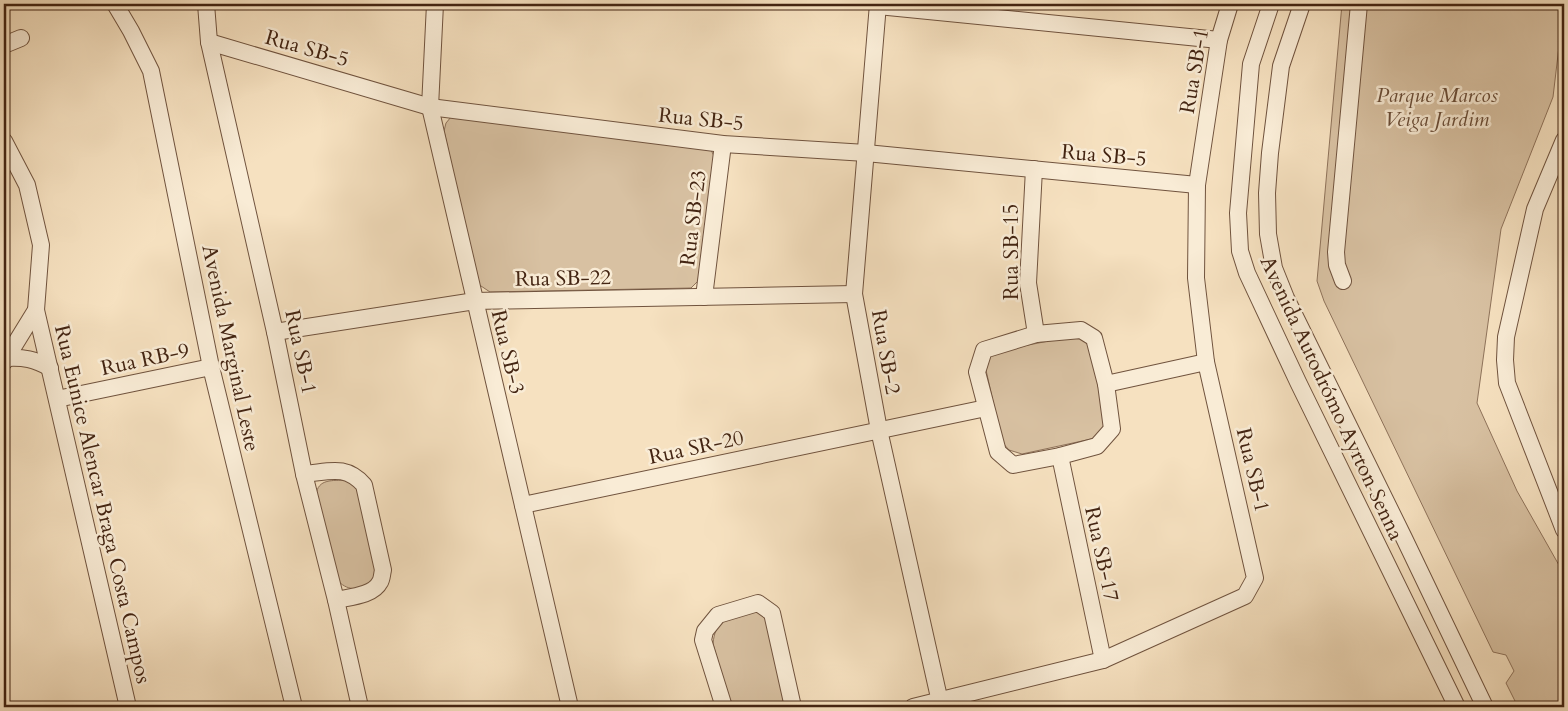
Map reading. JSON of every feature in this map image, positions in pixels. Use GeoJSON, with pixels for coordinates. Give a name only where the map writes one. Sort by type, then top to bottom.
{"type":"FeatureCollection","features":[{"type":"Feature","properties":{"kind":"street","name":"Avenida Marginal Leste"},"geometry":{"type":"LineString","coordinates":[[114,4],[131,31],[151,71],[212,367],[294,707]]}},
{"type":"Feature","properties":{"kind":"street","name":"Rua SB-1"},"geometry":{"type":"LineString","coordinates":[[206,4],[209,42],[275,332],[304,474],[336,600],[360,707]]}},
{"type":"Feature","properties":{"kind":"street","name":"Rua SB-3"},"geometry":{"type":"LineString","coordinates":[[435,4],[430,107],[570,707]]}},
{"type":"Feature","properties":{"kind":"street","name":"Rua SB-1"},"geometry":{"type":"LineString","coordinates":[[913,707],[940,702],[1103,660],[1245,596],[1256,578],[1206,362],[1196,278],[1197,185],[1219,40],[1230,4]]}},
{"type":"Feature","properties":{"kind":"street","name":"Avenida Autodrómo Ayrton Senna"},"geometry":{"type":"LineString","coordinates":[[1271,4],[1251,64],[1238,213],[1240,251],[1247,273],[1298,382],[1457,707]]}},
{"type":"Feature","properties":{"kind":"street","name":"Avenida Autodrómo Ayrton Senna"},"geometry":{"type":"LineString","coordinates":[[1302,4],[1281,66],[1270,153],[1267,193],[1268,234],[1274,268],[1286,298],[1485,707]]}},
{"type":"Feature","properties":{"kind":"street"},"geometry":{"type":"LineString","coordinates":[[1343,281],[1337,265],[1336,252],[1359,4]]}},
{"type":"Feature","properties":{"kind":"street"},"geometry":{"type":"LineString","coordinates":[[878,5],[1219,40]]}},
{"type":"Feature","properties":{"kind":"street","name":"Rua SB-2"},"geometry":{"type":"LineString","coordinates":[[878,5],[854,294],[879,430],[940,702]]}},
{"type":"Feature","properties":{"kind":"street"},"geometry":{"type":"LineString","coordinates":[[4,45],[21,38]]}},
{"type":"Feature","properties":{"kind":"street","name":"Rua SB-5"},"geometry":{"type":"LineString","coordinates":[[209,42],[430,107],[723,144],[866,153],[1197,185]]}},
{"type":"Feature","properties":{"kind":"street"},"geometry":{"type":"LineString","coordinates":[[1564,140],[1535,209],[1506,337],[1505,360],[1507,383],[1564,530]]}},
{"type":"Feature","properties":{"kind":"street"},"geometry":{"type":"LineString","coordinates":[[4,141],[27,185],[41,246],[36,310],[5,360]]}},
{"type":"Feature","properties":{"kind":"street","name":"Rua SB-23"},"geometry":{"type":"LineString","coordinates":[[704,296],[723,144]]}},
{"type":"Feature","properties":{"kind":"street","name":"Rua SB-15"},"geometry":{"type":"LineString","coordinates":[[1034,169],[1028,283],[1036,334]]}},
{"type":"Feature","properties":{"kind":"street","name":"Rua SB-22"},"geometry":{"type":"LineString","coordinates":[[275,332],[475,301],[854,294]]}},
{"type":"Feature","properties":{"kind":"street","name":"Rua Eunice Alencar Braga Costa Campos"},"geometry":{"type":"LineString","coordinates":[[36,310],[128,707]]}},
{"type":"Feature","properties":{"kind":"street"},"geometry":{"type":"LineString","coordinates":[[1081,330],[1094,338],[1106,384],[1112,429],[1097,446],[1060,456],[1013,465],[998,452],[976,372],[984,350],[1036,334],[1081,330]]}},
{"type":"Feature","properties":{"kind":"street"},"geometry":{"type":"LineString","coordinates":[[5,360],[21,357],[37,360],[50,368]]}},
{"type":"Feature","properties":{"kind":"street"},"geometry":{"type":"LineString","coordinates":[[1106,384],[1206,362]]}},
{"type":"Feature","properties":{"kind":"street","name":"Rua RB-9"},"geometry":{"type":"LineString","coordinates":[[57,399],[212,367]]}},
{"type":"Feature","properties":{"kind":"street","name":"Rua SR-20"},"geometry":{"type":"LineString","coordinates":[[523,505],[986,408]]}},
{"type":"Feature","properties":{"kind":"street","name":"Rua SB-17"},"geometry":{"type":"LineString","coordinates":[[1060,456],[1103,660]]}},
{"type":"Feature","properties":{"kind":"street"},"geometry":{"type":"LineString","coordinates":[[304,474],[343,471],[358,479],[364,485],[383,570],[381,582],[366,593],[336,600]]}},
{"type":"Feature","properties":{"kind":"street"},"geometry":{"type":"LineString","coordinates":[[1379,547],[1404,538]]}},
{"type":"Feature","properties":{"kind":"street"},"geometry":{"type":"LineString","coordinates":[[724,707],[703,640],[705,631],[718,615],[758,603],[772,613],[793,707]]}},
{"type":"Feature","properties":{"kind":"green space","name":"Parque Marcos Veiga Jardim"},"geometry":{"type":"Polygon","coordinates":[[[1342,4],[1564,4],[1553,97],[1501,229],[1477,403],[1517,491],[1564,574],[1564,707],[1518,707],[1506,683],[1514,671],[1506,655],[1493,652],[1324,301],[1317,281],[1342,4]]]}},
{"type":"Feature","properties":{"kind":"green space"},"geometry":{"type":"Polygon","coordinates":[[[451,117],[711,150],[714,156],[698,281],[691,288],[490,292],[478,284],[444,131],[446,123],[451,117]]]}},
{"type":"Feature","properties":{"kind":"green space"},"geometry":{"type":"Polygon","coordinates":[[[1074,336],[1083,340],[1090,347],[1105,416],[1103,428],[1096,438],[1022,454],[1009,450],[1002,442],[986,370],[989,358],[998,351],[1074,336]]]}},
{"type":"Feature","properties":{"kind":"green space"},"geometry":{"type":"Polygon","coordinates":[[[346,480],[358,488],[379,573],[370,588],[346,587],[334,577],[316,495],[317,490],[323,483],[346,480]]]}},
{"type":"Feature","properties":{"kind":"green space"},"geometry":{"type":"Polygon","coordinates":[[[755,611],[765,617],[785,707],[731,707],[713,644],[714,636],[724,618],[755,611]]]}}]}
